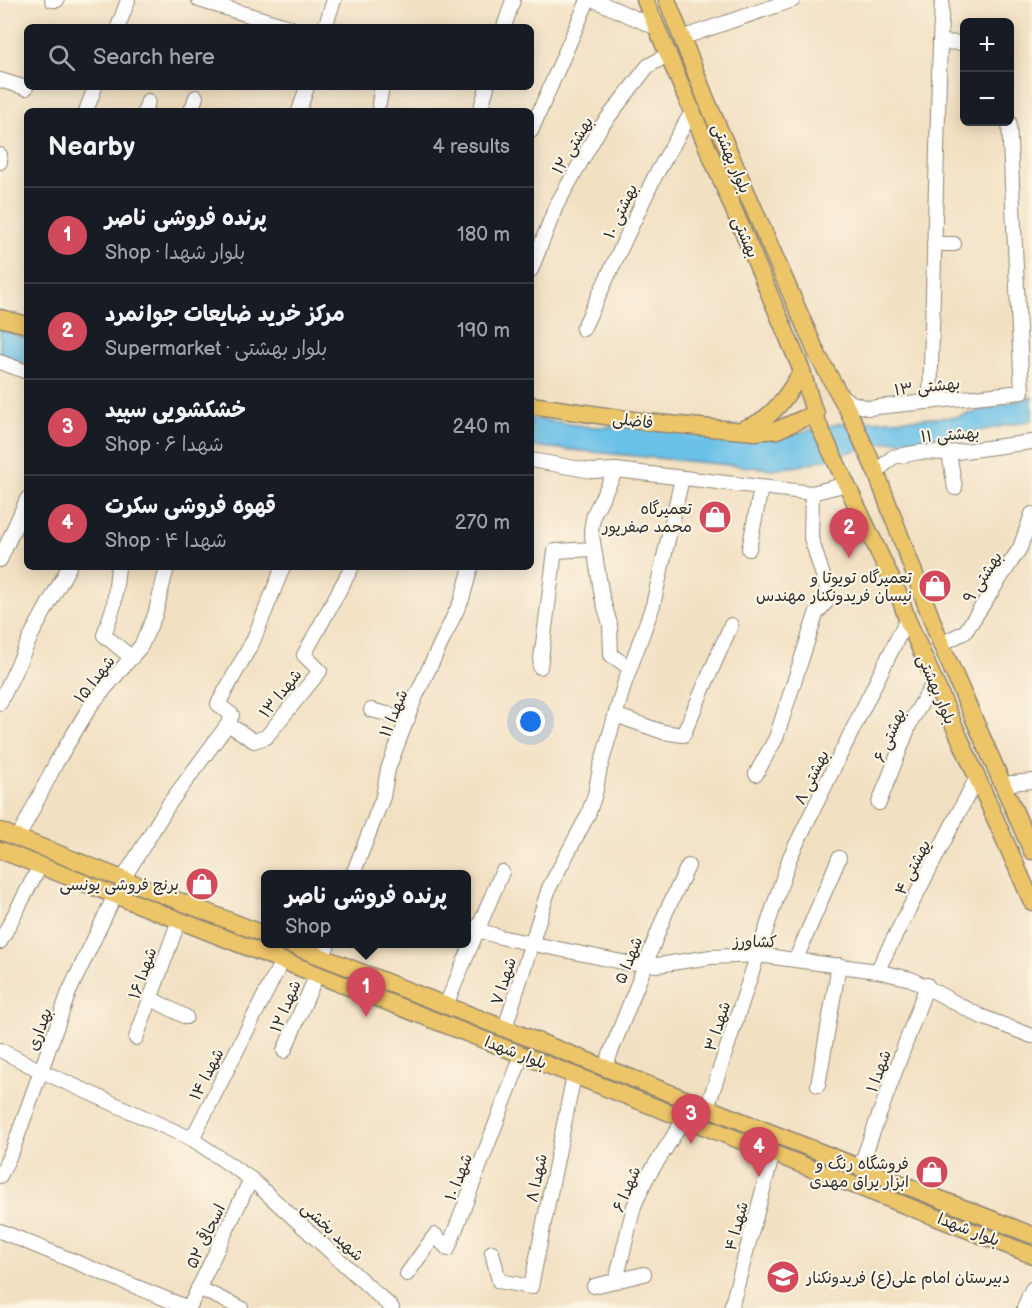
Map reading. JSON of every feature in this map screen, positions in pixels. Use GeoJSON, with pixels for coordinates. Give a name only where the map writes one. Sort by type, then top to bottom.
{"type":"FeatureCollection","features":[{"type":"Feature","properties":{"kind":"main road","name":"بهشتی"},"geometry":{"type":"LineString","coordinates":[[645,0],[802,370],[817,417],[845,479]]}},
{"type":"Feature","properties":{"kind":"main road","name":"بلوار بهشتی"},"geometry":{"type":"LineString","coordinates":[[667,0],[684,37],[706,99],[813,345],[848,410],[874,468],[941,644],[1032,850]]}},
{"type":"Feature","properties":{"kind":"main road"},"geometry":{"type":"LineString","coordinates":[[0,318],[24,325]]}},
{"type":"Feature","properties":{"kind":"main road","name":"فاضلی"},"geometry":{"type":"LineString","coordinates":[[735,430],[755,426],[769,415],[802,370]]}},
{"type":"Feature","properties":{"kind":"main road","name":"فاضلی"},"geometry":{"type":"LineString","coordinates":[[534,405],[646,422],[755,432],[777,430],[817,417]]}},
{"type":"Feature","properties":{"kind":"main road","name":"بلوار بهشتی"},"geometry":{"type":"LineString","coordinates":[[845,479],[899,595],[907,619],[976,779],[1032,902]]}},
{"type":"Feature","properties":{"kind":"main road"},"geometry":{"type":"LineString","coordinates":[[887,571],[909,563]]}},
{"type":"Feature","properties":{"kind":"main road"},"geometry":{"type":"LineString","coordinates":[[899,595],[918,585]]}},
{"type":"Feature","properties":{"kind":"main road"},"geometry":{"type":"LineString","coordinates":[[0,831],[261,932]]}},
{"type":"Feature","properties":{"kind":"main road","name":"بلوار شهدا"},"geometry":{"type":"LineString","coordinates":[[0,850],[1032,1255]]}},
{"type":"Feature","properties":{"kind":"main road","name":"بلوار شهدا"},"geometry":{"type":"LineString","coordinates":[[326,950],[446,1005],[1032,1234]]}},
{"type":"Feature","properties":{"kind":"street"},"geometry":{"type":"LineString","coordinates":[[52,0],[57,0]]}},
{"type":"Feature","properties":{"kind":"street"},"geometry":{"type":"LineString","coordinates":[[119,24],[128,0]]}},
{"type":"Feature","properties":{"kind":"street"},"geometry":{"type":"LineString","coordinates":[[199,0],[279,24]]}},
{"type":"Feature","properties":{"kind":"street"},"geometry":{"type":"LineString","coordinates":[[326,24],[334,0]]}},
{"type":"Feature","properties":{"kind":"street"},"geometry":{"type":"LineString","coordinates":[[505,24],[513,0]]}},
{"type":"Feature","properties":{"kind":"street"},"geometry":{"type":"LineString","coordinates":[[534,125],[588,0]]}},
{"type":"Feature","properties":{"kind":"street"},"geometry":{"type":"LineString","coordinates":[[594,0],[657,28]]}},
{"type":"Feature","properties":{"kind":"street"},"geometry":{"type":"LineString","coordinates":[[684,37],[793,0]]}},
{"type":"Feature","properties":{"kind":"street"},"geometry":{"type":"LineString","coordinates":[[930,402],[942,0]]}},
{"type":"Feature","properties":{"kind":"street"},"geometry":{"type":"LineString","coordinates":[[940,42],[960,43]]}},
{"type":"Feature","properties":{"kind":"street","name":"بهشتی ۱۲"},"geometry":{"type":"LineString","coordinates":[[534,262],[556,206],[600,128],[648,66],[669,54]]}},
{"type":"Feature","properties":{"kind":"street"},"geometry":{"type":"LineString","coordinates":[[0,80],[24,87]]}},
{"type":"Feature","properties":{"kind":"street"},"geometry":{"type":"LineString","coordinates":[[87,108],[94,90]]}},
{"type":"Feature","properties":{"kind":"street"},"geometry":{"type":"LineString","coordinates":[[300,108],[306,90]]}},
{"type":"Feature","properties":{"kind":"street"},"geometry":{"type":"LineString","coordinates":[[379,103],[381,90]]}},
{"type":"Feature","properties":{"kind":"street"},"geometry":{"type":"LineString","coordinates":[[481,108],[486,90]]}},
{"type":"Feature","properties":{"kind":"street"},"geometry":{"type":"LineString","coordinates":[[192,108],[196,97]]}},
{"type":"Feature","properties":{"kind":"street","name":"بهشتی ۱۰"},"geometry":{"type":"LineString","coordinates":[[583,329],[654,178],[693,110]]}},
{"type":"Feature","properties":{"kind":"street","name":"بهشتی ۱۳"},"geometry":{"type":"LineString","coordinates":[[839,393],[852,403],[868,408],[1022,392],[1009,126]]}},
{"type":"Feature","properties":{"kind":"street"},"geometry":{"type":"LineString","coordinates":[[0,155],[0,162]]}},
{"type":"Feature","properties":{"kind":"street"},"geometry":{"type":"LineString","coordinates":[[934,244],[954,244]]}},
{"type":"Feature","properties":{"kind":"street"},"geometry":{"type":"LineString","coordinates":[[0,362],[24,371]]}},
{"type":"Feature","properties":{"kind":"street","name":"بهشتی ۱۱"},"geometry":{"type":"LineString","coordinates":[[874,468],[892,457],[920,452],[949,453],[1032,442]]}},
{"type":"Feature","properties":{"kind":"street"},"geometry":{"type":"LineString","coordinates":[[949,453],[955,488]]}},
{"type":"Feature","properties":{"kind":"street"},"geometry":{"type":"LineString","coordinates":[[534,461],[592,471],[616,470],[812,493],[845,479]]}},
{"type":"Feature","properties":{"kind":"street"},"geometry":{"type":"LineString","coordinates":[[616,470],[594,514],[591,530],[602,597],[610,624],[611,655],[630,668]]}},
{"type":"Feature","properties":{"kind":"street","name":"شهدا ۷"},"geometry":{"type":"LineString","coordinates":[[505,1028],[533,945],[549,888],[588,814],[615,715],[653,605],[682,477]]}},
{"type":"Feature","properties":{"kind":"street"},"geometry":{"type":"LineString","coordinates":[[749,549],[761,488]]}},
{"type":"Feature","properties":{"kind":"street"},"geometry":{"type":"LineString","coordinates":[[756,774],[776,738],[816,614],[830,598],[811,538],[812,493]]}},
{"type":"Feature","properties":{"kind":"street"},"geometry":{"type":"LineString","coordinates":[[0,560],[24,506]]}},
{"type":"Feature","properties":{"kind":"street","name":"بهشتی ۹"},"geometry":{"type":"LineString","coordinates":[[941,644],[965,632],[1020,548],[1032,514]]}},
{"type":"Feature","properties":{"kind":"street"},"geometry":{"type":"LineString","coordinates":[[540,667],[555,551],[594,549]]}},
{"type":"Feature","properties":{"kind":"street"},"geometry":{"type":"LineString","coordinates":[[0,703],[33,632],[67,570]]}},
{"type":"Feature","properties":{"kind":"street"},"geometry":{"type":"LineString","coordinates":[[118,570],[114,605],[104,635],[132,658]]}},
{"type":"Feature","properties":{"kind":"street","name":"شهدا ۱۵"},"geometry":{"type":"LineString","coordinates":[[18,838],[56,764],[92,705],[141,646],[155,615],[166,570]]}},
{"type":"Feature","properties":{"kind":"street"},"geometry":{"type":"LineString","coordinates":[[123,879],[168,804],[228,724],[232,715],[218,704],[253,641],[282,570]]}},
{"type":"Feature","properties":{"kind":"street","name":"شهدا ۱۳"},"geometry":{"type":"LineString","coordinates":[[228,724],[254,741],[266,737],[290,710],[320,670],[304,655],[350,570]]}},
{"type":"Feature","properties":{"kind":"street","name":"شهدا ۱۱"},"geometry":{"type":"LineString","coordinates":[[355,870],[383,797],[388,769],[462,599],[470,570]]}},
{"type":"Feature","properties":{"kind":"street","name":"بهشتی ۸"},"geometry":{"type":"LineString","coordinates":[[758,955],[790,857],[907,619]]}},
{"type":"Feature","properties":{"kind":"street"},"geometry":{"type":"LineString","coordinates":[[615,715],[663,732],[683,735],[731,625]]}},
{"type":"Feature","properties":{"kind":"street","name":"بهشتی ۶"},"geometry":{"type":"LineString","coordinates":[[879,803],[911,721],[934,682]]}},
{"type":"Feature","properties":{"kind":"street"},"geometry":{"type":"LineString","coordinates":[[371,710],[408,719]]}},
{"type":"Feature","properties":{"kind":"street","name":"یهشتی ۴"},"geometry":{"type":"LineString","coordinates":[[877,971],[976,779]]}},
{"type":"Feature","properties":{"kind":"street"},"geometry":{"type":"LineString","coordinates":[[1002,783],[1032,781]]}},
{"type":"Feature","properties":{"kind":"street"},"geometry":{"type":"LineString","coordinates":[[796,959],[839,858]]}},
{"type":"Feature","properties":{"kind":"street"},"geometry":{"type":"LineString","coordinates":[[0,942],[40,866]]}},
{"type":"Feature","properties":{"kind":"street","name":"شهدا ۵"},"geometry":{"type":"LineString","coordinates":[[605,1067],[644,964],[688,867]]}},
{"type":"Feature","properties":{"kind":"street"},"geometry":{"type":"LineString","coordinates":[[472,928],[502,872]]}},
{"type":"Feature","properties":{"kind":"street","name":"بهداری"},"geometry":{"type":"LineString","coordinates":[[0,1176],[69,992],[115,895]]}},
{"type":"Feature","properties":{"kind":"street","name":"شهدا ۱۶"},"geometry":{"type":"LineString","coordinates":[[136,1038],[179,920]]}},
{"type":"Feature","properties":{"kind":"street","name":"کشاورز"},"geometry":{"type":"LineString","coordinates":[[472,928],[580,955],[644,964],[658,965],[711,957],[758,955],[877,971],[911,979],[980,1016],[1032,1036]]}},
{"type":"Feature","properties":{"kind":"street"},"geometry":{"type":"LineString","coordinates":[[446,1005],[465,948]]}},
{"type":"Feature","properties":{"kind":"street","name":"شهدا ۳"},"geometry":{"type":"LineString","coordinates":[[707,1108],[758,955]]}},
{"type":"Feature","properties":{"kind":"street","name":"شهدا ۱۴"},"geometry":{"type":"LineString","coordinates":[[192,1139],[282,961]]}},
{"type":"Feature","properties":{"kind":"street"},"geometry":{"type":"LineString","coordinates":[[818,1085],[839,965]]}},
{"type":"Feature","properties":{"kind":"street","name":"شهدا ۱۲"},"geometry":{"type":"LineString","coordinates":[[284,1051],[317,974]]}},
{"type":"Feature","properties":{"kind":"street","name":"شهدا ۱"},"geometry":{"type":"LineString","coordinates":[[860,1167],[927,986]]}},
{"type":"Feature","properties":{"kind":"street"},"geometry":{"type":"LineString","coordinates":[[150,998],[186,1017]]}},
{"type":"Feature","properties":{"kind":"street"},"geometry":{"type":"LineString","coordinates":[[0,1050],[41,1071],[192,1139],[251,1179]]}},
{"type":"Feature","properties":{"kind":"street","name":"شهدا ۱۰"},"geometry":{"type":"LineString","coordinates":[[407,1274],[435,1235],[448,1249],[522,1055]]}},
{"type":"Feature","properties":{"kind":"street","name":"شهدا ۸"},"geometry":{"type":"LineString","coordinates":[[492,1252],[499,1281],[531,1287],[574,1075]]}},
{"type":"Feature","properties":{"kind":"street","name":"شهدا ۶"},"geometry":{"type":"LineString","coordinates":[[616,1281],[634,1206],[646,1179],[685,1118]]}},
{"type":"Feature","properties":{"kind":"street","name":"شهدا ۴"},"geometry":{"type":"LineString","coordinates":[[731,1308],[773,1153]]}},
{"type":"Feature","properties":{"kind":"street","name":"اسحاقی ۵۲"},"geometry":{"type":"LineString","coordinates":[[188,1308],[251,1179]]}},
{"type":"Feature","properties":{"kind":"street","name":"شهید بخشی"},"geometry":{"type":"LineString","coordinates":[[251,1179],[392,1308]]}},
{"type":"Feature","properties":{"kind":"street"},"geometry":{"type":"LineString","coordinates":[[0,1231],[188,1308]]}},
{"type":"Feature","properties":{"kind":"street"},"geometry":{"type":"LineString","coordinates":[[594,1286],[644,1274]]}},
{"type":"Feature","properties":{"kind":"street"},"geometry":{"type":"LineString","coordinates":[[198,1288],[241,1308]]}},
{"type":"Feature","properties":{"kind":"street"},"geometry":{"type":"LineString","coordinates":[[1024,1308],[1032,1289]]}},
{"type":"Feature","properties":{"kind":"water"},"geometry":{"type":"Polygon","coordinates":[[[0,329],[24,338],[24,364],[0,354],[0,329]]]}},
{"type":"Feature","properties":{"kind":"water"},"geometry":{"type":"Polygon","coordinates":[[[1032,397],[1032,420],[950,437],[887,442],[799,466],[771,469],[534,446],[534,418],[589,427],[644,426],[780,437],[846,422],[956,417],[1032,397]]]}},
{"type":"Feature","properties":{"kind":"place","name":"تعمیرگاه محمد صفرپور"},"geometry":{"type":"Point","coordinates":[715,517]}},
{"type":"Feature","properties":{"kind":"place","name":"مرکز خرید ضایعات جوانمرد"},"geometry":{"type":"Point","coordinates":[849,558]}},
{"type":"Feature","properties":{"kind":"place","name":"تعمیرگاه تویوتا و نیسان فریدونکنار مهندس"},"geometry":{"type":"Point","coordinates":[935,586]}},
{"type":"Feature","properties":{"kind":"place","name":"برنج فروشی یونسی"},"geometry":{"type":"Point","coordinates":[202,884]}},
{"type":"Feature","properties":{"kind":"place","name":"پرنده فروشی ناصر"},"geometry":{"type":"Point","coordinates":[366,1017]}},
{"type":"Feature","properties":{"kind":"place","name":"خشکشویی سپید"},"geometry":{"type":"Point","coordinates":[691,1144]}},
{"type":"Feature","properties":{"kind":"place","name":"فروشگاه رنگ و ابزار یراق مهدی"},"geometry":{"type":"Point","coordinates":[932,1172]}},
{"type":"Feature","properties":{"kind":"place","name":"قهوه فروشی سکرت"},"geometry":{"type":"Point","coordinates":[759,1177]}},
{"type":"Feature","properties":{"kind":"place","name":"دبیرستان امام علی(ع) فریدونکنار"},"geometry":{"type":"Point","coordinates":[783,1277]}}]}
